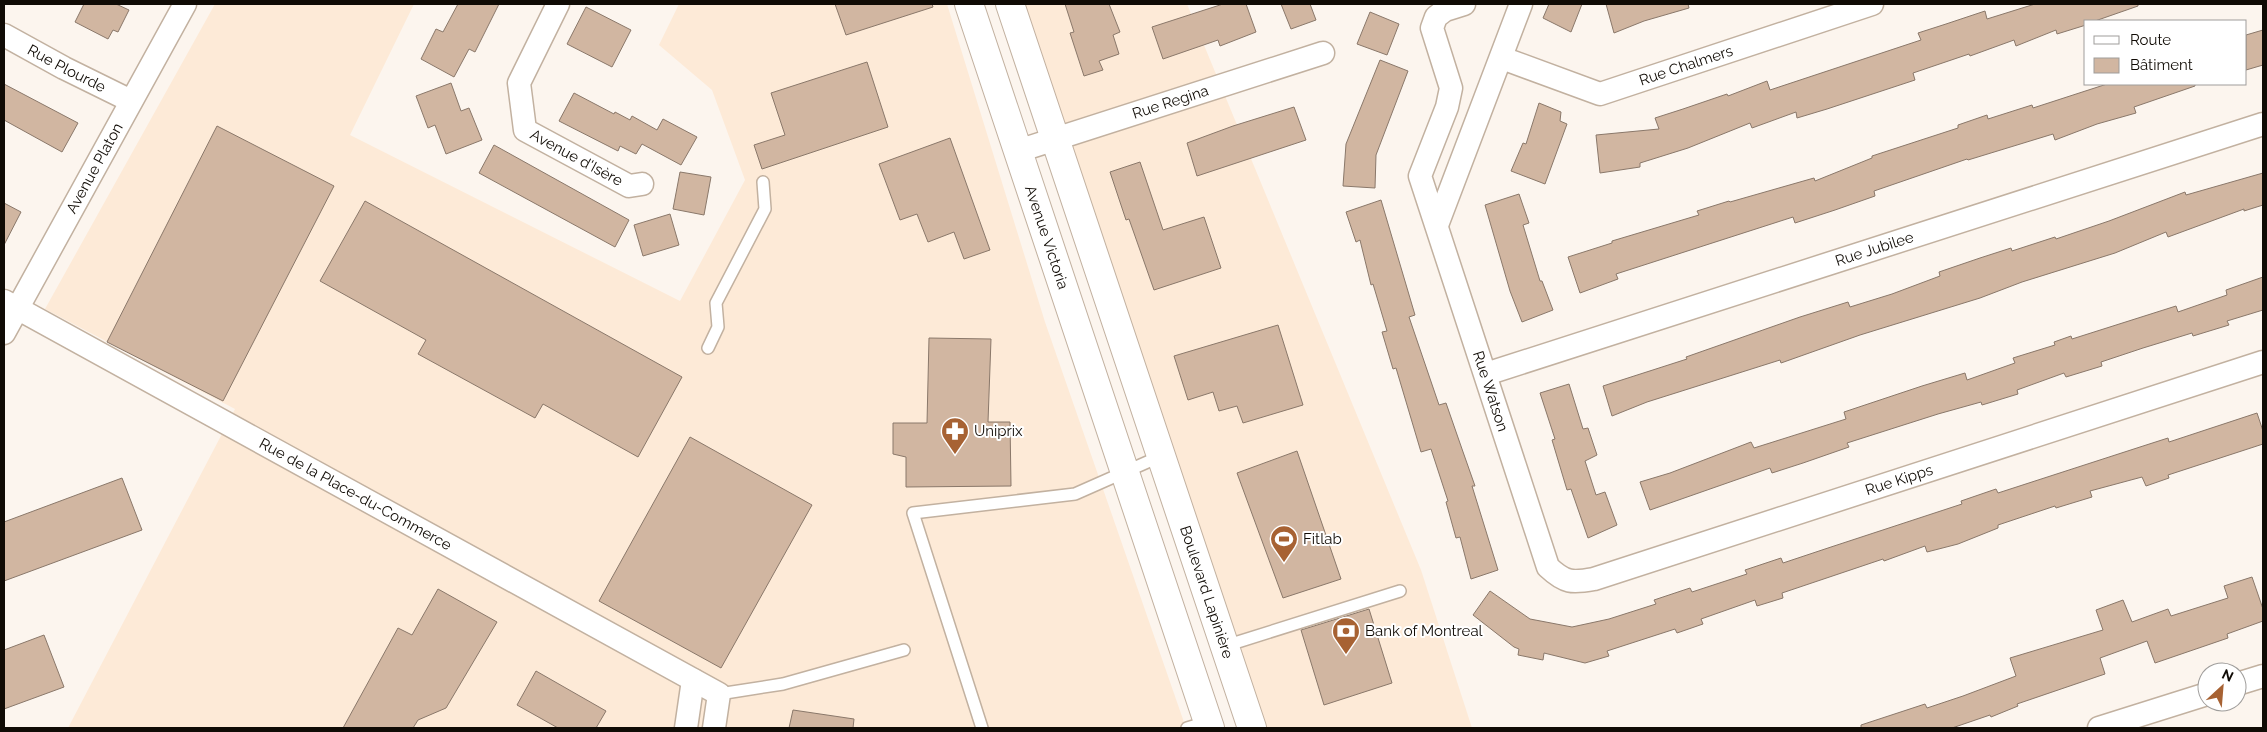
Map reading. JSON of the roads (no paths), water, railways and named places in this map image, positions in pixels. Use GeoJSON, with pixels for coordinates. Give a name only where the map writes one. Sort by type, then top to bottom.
{"type":"FeatureCollection","features":[{"type":"Feature","properties":{"kind":"main road","name":"Avenue Victoria"},"geometry":{"type":"LineString","coordinates":[[970,4],[1125,472]]}},
{"type":"Feature","properties":{"kind":"main road"},"geometry":{"type":"LineString","coordinates":[[1010,4],[1161,456]]}},
{"type":"Feature","properties":{"kind":"main road","name":"Boulevard Lapinière"},"geometry":{"type":"LineString","coordinates":[[1161,456],[1252,728]]}},
{"type":"Feature","properties":{"kind":"main road"},"geometry":{"type":"LineString","coordinates":[[1125,472],[1201,726]]}},
{"type":"Feature","properties":{"kind":"street","name":"Avenue Platon"},"geometry":{"type":"LineString","coordinates":[[4,332],[10,305],[131,101],[185,4]]}},
{"type":"Feature","properties":{"kind":"street","name":"Avenue d'Isère"},"geometry":{"type":"LineString","coordinates":[[558,4],[519,83],[525,130],[629,186],[642,184]]}},
{"type":"Feature","properties":{"kind":"street","name":"Rue Watson"},"geometry":{"type":"LineString","coordinates":[[1464,4],[1445,10],[1436,17],[1432,28],[1451,88],[1447,107],[1420,176],[1545,557]]}},
{"type":"Feature","properties":{"kind":"street"},"geometry":{"type":"LineString","coordinates":[[1437,225],[1522,4]]}},
{"type":"Feature","properties":{"kind":"street","name":"Rue Chalmers"},"geometry":{"type":"LineString","coordinates":[[1502,58],[1600,94],[1872,4]]}},
{"type":"Feature","properties":{"kind":"street","name":"Rue Plourde"},"geometry":{"type":"LineString","coordinates":[[4,35],[64,68],[131,101]]}},
{"type":"Feature","properties":{"kind":"street","name":"Rue Regina"},"geometry":{"type":"LineString","coordinates":[[1018,151],[1323,53]]}},
{"type":"Feature","properties":{"kind":"street","name":"Rue Jubilee"},"geometry":{"type":"LineString","coordinates":[[1486,374],[2263,124]]}},
{"type":"Feature","properties":{"kind":"street","name":"Rue de la Place-du-Commerce"},"geometry":{"type":"LineString","coordinates":[[10,305],[719,694]]}},
{"type":"Feature","properties":{"kind":"street","name":"Rue Kipps"},"geometry":{"type":"LineString","coordinates":[[1545,557],[1548,567],[1558,576],[1574,583],[1594,580],[2263,362]]}},
{"type":"Feature","properties":{"kind":"street"},"geometry":{"type":"LineString","coordinates":[[2247,681],[2263,676]]}},
{"type":"Feature","properties":{"kind":"street"},"geometry":{"type":"LineString","coordinates":[[686,728],[693,680]]}},
{"type":"Feature","properties":{"kind":"street"},"geometry":{"type":"LineString","coordinates":[[714,728],[719,694]]}},
{"type":"Feature","properties":{"kind":"street"},"geometry":{"type":"LineString","coordinates":[[2099,728],[2197,697]]}},
{"type":"Feature","properties":{"kind":"lane"},"geometry":{"type":"LineString","coordinates":[[708,348],[718,327],[716,303],[765,209],[763,182]]}},
{"type":"Feature","properties":{"kind":"lane"},"geometry":{"type":"LineString","coordinates":[[982,728],[913,513],[1075,494],[1161,456]]}},
{"type":"Feature","properties":{"kind":"lane"},"geometry":{"type":"LineString","coordinates":[[1225,646],[1400,591]]}},
{"type":"Feature","properties":{"kind":"lane"},"geometry":{"type":"LineString","coordinates":[[719,694],[783,684],[904,650]]}},
{"type":"Feature","properties":{"kind":"place","name":"Uniprix"},"geometry":{"type":"Point","coordinates":[955,455]}},
{"type":"Feature","properties":{"kind":"place","name":"Fitlab"},"geometry":{"type":"Point","coordinates":[1284,563]}},
{"type":"Feature","properties":{"kind":"place","name":"Bank of Montreal"},"geometry":{"type":"Point","coordinates":[1346,655]}}]}
